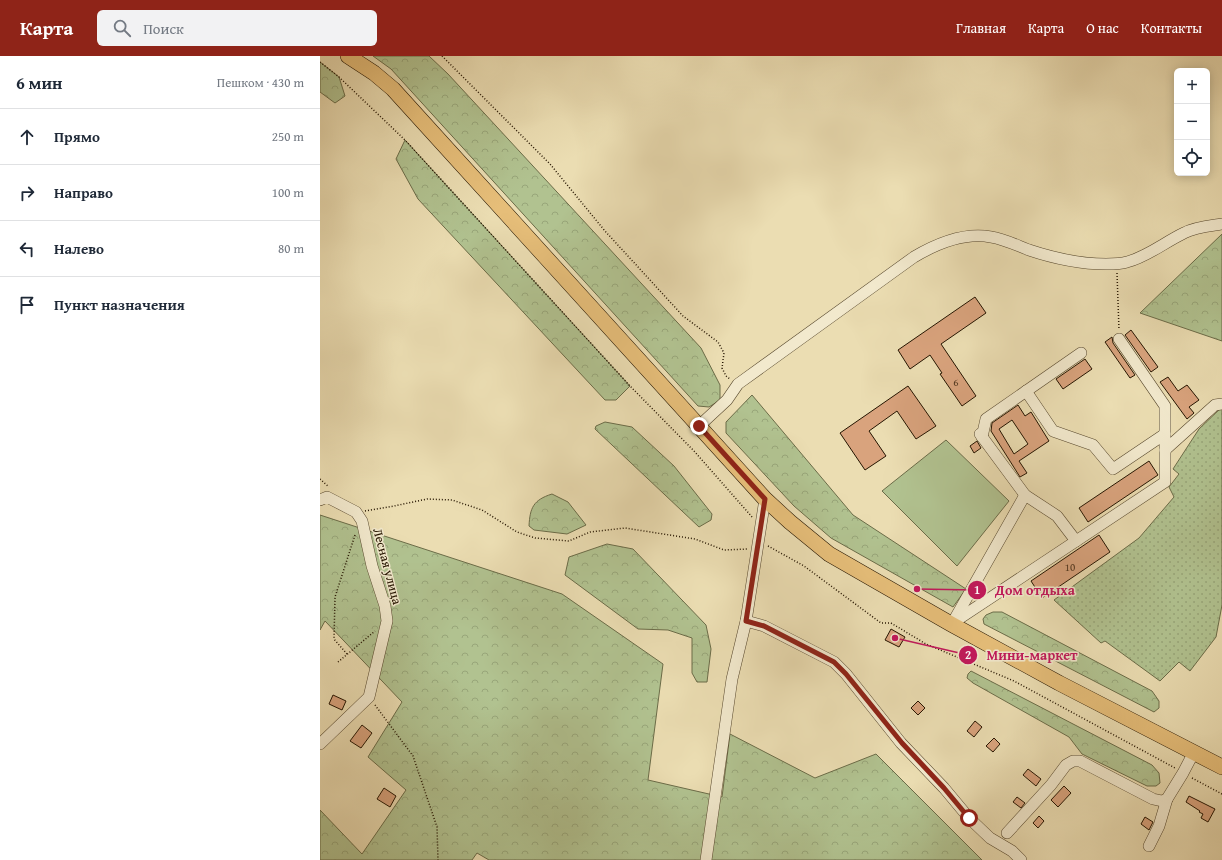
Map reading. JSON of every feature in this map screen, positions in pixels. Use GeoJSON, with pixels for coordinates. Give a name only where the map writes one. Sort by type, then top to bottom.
{"type":"FeatureCollection","features":[{"type":"Feature","properties":{"kind":"main road"},"geometry":{"type":"LineString","coordinates":[[348,56],[374,73],[393,89],[765,499],[829,554],[951,624],[1059,683],[1222,767]]}},
{"type":"Feature","properties":{"kind":"street"},"geometry":{"type":"LineString","coordinates":[[699,426],[727,400],[738,384],[928,248],[949,240],[968,236],[991,236],[1057,258],[1085,263],[1116,263],[1127,262],[1143,256],[1185,232],[1222,224]]}},
{"type":"Feature","properties":{"kind":"street"},"geometry":{"type":"LineString","coordinates":[[951,624],[1165,482],[1165,406],[1119,340]]}},
{"type":"Feature","properties":{"kind":"street"},"geometry":{"type":"LineString","coordinates":[[1076,541],[1057,516],[1025,496],[981,436],[986,419],[1081,353]]}},
{"type":"Feature","properties":{"kind":"street"},"geometry":{"type":"LineString","coordinates":[[1026,391],[1053,431],[1093,445],[1113,469],[1165,434]]}},
{"type":"Feature","properties":{"kind":"street"},"geometry":{"type":"LineString","coordinates":[[1165,450],[1215,405],[1222,404]]}},
{"type":"Feature","properties":{"kind":"street"},"geometry":{"type":"LineString","coordinates":[[325,495],[359,516]]}},
{"type":"Feature","properties":{"kind":"street"},"geometry":{"type":"LineString","coordinates":[[951,624],[1025,496]]}},
{"type":"Feature","properties":{"kind":"street"},"geometry":{"type":"LineString","coordinates":[[706,860],[732,679],[746,621],[765,499]]}},
{"type":"Feature","properties":{"kind":"street","name":"Лесная улица"},"geometry":{"type":"LineString","coordinates":[[359,516],[372,566],[385,606],[387,621],[369,696]]}},
{"type":"Feature","properties":{"kind":"street"},"geometry":{"type":"LineString","coordinates":[[746,621],[764,626],[834,662],[846,674],[902,743],[944,788],[969,818],[990,838],[1012,852],[1021,860]]}},
{"type":"Feature","properties":{"kind":"street"},"geometry":{"type":"LineString","coordinates":[[320,744],[369,696]]}},
{"type":"Feature","properties":{"kind":"street"},"geometry":{"type":"LineString","coordinates":[[1149,846],[1159,826],[1167,799],[1194,752]]}},
{"type":"Feature","properties":{"kind":"street"},"geometry":{"type":"LineString","coordinates":[[1007,833],[1051,785],[1066,765],[1073,761],[1080,761],[1153,799],[1162,801],[1167,799]]}},
{"type":"Feature","properties":{"kind":"path"},"geometry":{"type":"LineString","coordinates":[[442,56],[550,164],[605,231],[683,316],[718,342],[724,353],[722,368],[726,376],[738,384]]}},
{"type":"Feature","properties":{"kind":"path"},"geometry":{"type":"LineString","coordinates":[[320,62],[339,77],[406,140],[630,386],[695,452],[760,526]]}},
{"type":"Feature","properties":{"kind":"path"},"geometry":{"type":"LineString","coordinates":[[1116,263],[1119,340]]}},
{"type":"Feature","properties":{"kind":"path"},"geometry":{"type":"LineString","coordinates":[[320,479],[325,495]]}},
{"type":"Feature","properties":{"kind":"path"},"geometry":{"type":"LineString","coordinates":[[348,654],[334,639],[335,597],[359,516],[394,506],[427,499],[452,500],[482,510],[517,532],[535,538],[569,541],[590,532],[625,528],[695,539],[724,550],[757,545],[804,566],[881,623],[890,623],[926,644],[1014,681],[1222,794]]}},
{"type":"Feature","properties":{"kind":"path"},"geometry":{"type":"LineString","coordinates":[[338,662],[387,621]]}},
{"type":"Feature","properties":{"kind":"path"},"geometry":{"type":"LineString","coordinates":[[369,696],[413,756],[437,827],[438,860]]}},
{"type":"Feature","properties":{"kind":"green space"},"geometry":{"type":"Polygon","coordinates":[[[373,56],[429,56],[448,74],[701,348],[720,385],[720,400],[709,407],[698,406],[391,69],[373,56]]]}},
{"type":"Feature","properties":{"kind":"green space"},"geometry":{"type":"Polygon","coordinates":[[[320,62],[339,77],[345,96],[335,103],[320,92],[320,62]]]}},
{"type":"Feature","properties":{"kind":"green space"},"geometry":{"type":"Polygon","coordinates":[[[405,140],[630,386],[616,400],[605,400],[418,199],[396,159],[405,140]]]}},
{"type":"Feature","properties":{"kind":"green space"},"geometry":{"type":"Polygon","coordinates":[[[1222,234],[1222,341],[1140,313],[1222,234]]]}},
{"type":"Feature","properties":{"kind":"green space"},"geometry":{"type":"Polygon","coordinates":[[[752,395],[853,515],[966,589],[953,607],[831,538],[794,506],[726,433],[726,422],[752,395]]]}},
{"type":"Feature","properties":{"kind":"green space"},"geometry":{"type":"Polygon","coordinates":[[[1222,407],[1222,605],[1216,637],[1190,671],[1179,662],[1160,681],[1105,641],[1101,643],[1054,600],[1139,538],[1174,497],[1169,487],[1179,474],[1173,469],[1199,429],[1222,407]]]}},
{"type":"Feature","properties":{"kind":"green space"},"geometry":{"type":"Polygon","coordinates":[[[605,422],[632,427],[674,466],[712,514],[711,520],[699,527],[595,429],[596,426],[605,422]]]}},
{"type":"Feature","properties":{"kind":"green space"},"geometry":{"type":"Polygon","coordinates":[[[946,440],[1009,501],[957,566],[882,491],[946,440]]]}},
{"type":"Feature","properties":{"kind":"green space"},"geometry":{"type":"Polygon","coordinates":[[[552,494],[568,502],[586,525],[567,534],[534,530],[529,526],[530,514],[534,506],[541,499],[552,494]]]}},
{"type":"Feature","properties":{"kind":"green space"},"geometry":{"type":"Polygon","coordinates":[[[320,515],[562,594],[663,664],[648,780],[722,797],[730,734],[815,778],[876,754],[982,860],[489,860],[477,853],[472,860],[320,860],[320,810],[362,854],[406,790],[368,757],[402,702],[325,621],[320,630],[320,515]]]}},
{"type":"Feature","properties":{"kind":"green space"},"geometry":{"type":"Polygon","coordinates":[[[607,544],[633,549],[706,625],[711,649],[707,682],[697,682],[692,673],[692,638],[668,630],[638,629],[565,575],[569,557],[607,544]]]}},
{"type":"Feature","properties":{"kind":"green space"},"geometry":{"type":"Polygon","coordinates":[[[993,612],[1002,612],[1152,691],[1159,701],[1159,708],[1154,712],[984,624],[983,619],[986,615],[993,612]]]}},
{"type":"Feature","properties":{"kind":"green space"},"geometry":{"type":"Polygon","coordinates":[[[971,671],[1152,765],[1159,773],[1160,783],[1156,786],[1147,786],[1082,754],[1069,737],[973,683],[967,678],[971,671]]]}},
{"type":"Feature","properties":{"kind":"building"},"geometry":{"type":"Polygon","coordinates":[[[975,297],[986,313],[941,344],[976,396],[962,406],[940,374],[942,373],[930,355],[910,369],[898,350],[975,297]]]}},
{"type":"Feature","properties":{"kind":"building"},"geometry":{"type":"Polygon","coordinates":[[[1131,330],[1158,367],[1151,372],[1125,335],[1131,330]]]}},
{"type":"Feature","properties":{"kind":"building"},"geometry":{"type":"Polygon","coordinates":[[[1112,337],[1113,343],[1135,375],[1130,378],[1105,342],[1112,337]]]}},
{"type":"Feature","properties":{"kind":"building"},"geometry":{"type":"Polygon","coordinates":[[[1085,359],[1092,369],[1063,389],[1056,379],[1085,359]]]}},
{"type":"Feature","properties":{"kind":"building"},"geometry":{"type":"Polygon","coordinates":[[[1168,377],[1178,391],[1187,385],[1199,400],[1189,407],[1194,413],[1187,419],[1160,382],[1168,377]]]}},
{"type":"Feature","properties":{"kind":"building"},"geometry":{"type":"Polygon","coordinates":[[[908,386],[936,426],[916,439],[897,411],[869,431],[886,456],[865,470],[840,433],[908,386]]]}},
{"type":"Feature","properties":{"kind":"building"},"geometry":{"type":"Polygon","coordinates":[[[1018,405],[1025,416],[1031,412],[1049,441],[1019,461],[1027,473],[1020,477],[991,431],[992,423],[1018,405]],[[1012,420],[999,429],[1014,454],[1028,444],[1012,420]]]}},
{"type":"Feature","properties":{"kind":"building"},"geometry":{"type":"Polygon","coordinates":[[[977,441],[981,448],[974,453],[970,446],[977,441]]]}},
{"type":"Feature","properties":{"kind":"building"},"geometry":{"type":"Polygon","coordinates":[[[1149,461],[1158,475],[1088,522],[1079,508],[1149,461]]]}},
{"type":"Feature","properties":{"kind":"building"},"geometry":{"type":"Polygon","coordinates":[[[1099,535],[1110,552],[1042,598],[1031,581],[1099,535]]]}},
{"type":"Feature","properties":{"kind":"building"},"geometry":{"type":"Polygon","coordinates":[[[891,629],[905,637],[899,647],[885,640],[891,629]]]}},
{"type":"Feature","properties":{"kind":"building"},"geometry":{"type":"Polygon","coordinates":[[[333,695],[346,701],[342,710],[329,704],[333,695]]]}},
{"type":"Feature","properties":{"kind":"building"},"geometry":{"type":"Polygon","coordinates":[[[918,701],[925,708],[918,715],[911,708],[918,701]]]}},
{"type":"Feature","properties":{"kind":"building"},"geometry":{"type":"Polygon","coordinates":[[[975,721],[982,727],[974,737],[967,731],[975,721]]]}},
{"type":"Feature","properties":{"kind":"building"},"geometry":{"type":"Polygon","coordinates":[[[362,725],[372,733],[361,748],[350,741],[362,725]]]}},
{"type":"Feature","properties":{"kind":"building"},"geometry":{"type":"Polygon","coordinates":[[[994,738],[1000,744],[993,752],[986,746],[994,738]]]}},
{"type":"Feature","properties":{"kind":"building"},"geometry":{"type":"Polygon","coordinates":[[[1028,769],[1041,779],[1036,786],[1023,775],[1028,769]]]}},
{"type":"Feature","properties":{"kind":"building"},"geometry":{"type":"Polygon","coordinates":[[[1064,786],[1071,793],[1058,807],[1051,800],[1064,786]]]}},
{"type":"Feature","properties":{"kind":"building"},"geometry":{"type":"Polygon","coordinates":[[[384,788],[396,796],[390,807],[377,799],[384,788]]]}},
{"type":"Feature","properties":{"kind":"building"},"geometry":{"type":"Polygon","coordinates":[[[1189,796],[1215,809],[1208,822],[1201,818],[1203,814],[1199,812],[1200,811],[1186,802],[1189,796]]]}},
{"type":"Feature","properties":{"kind":"building"},"geometry":{"type":"Polygon","coordinates":[[[1017,797],[1025,803],[1021,808],[1013,802],[1017,797]]]}},
{"type":"Feature","properties":{"kind":"building"},"geometry":{"type":"Polygon","coordinates":[[[1039,816],[1044,821],[1038,828],[1033,823],[1039,816]]]}},
{"type":"Feature","properties":{"kind":"building"},"geometry":{"type":"Polygon","coordinates":[[[1145,817],[1153,822],[1149,830],[1141,824],[1145,817]]]}},
{"type":"Feature","properties":{"kind":"place","name":"Дом отдыха"},"geometry":{"type":"Point","coordinates":[917,589]}},
{"type":"Feature","properties":{"kind":"place","name":"Мини-маркет"},"geometry":{"type":"Point","coordinates":[895,638]}},
{"type":"Feature","properties":{"kind":"route"},"geometry":{"type":"LineString","coordinates":[[699,426],[765,499],[746,621],[764,626],[834,662],[846,674],[902,743],[944,788],[969,818]]}}]}
